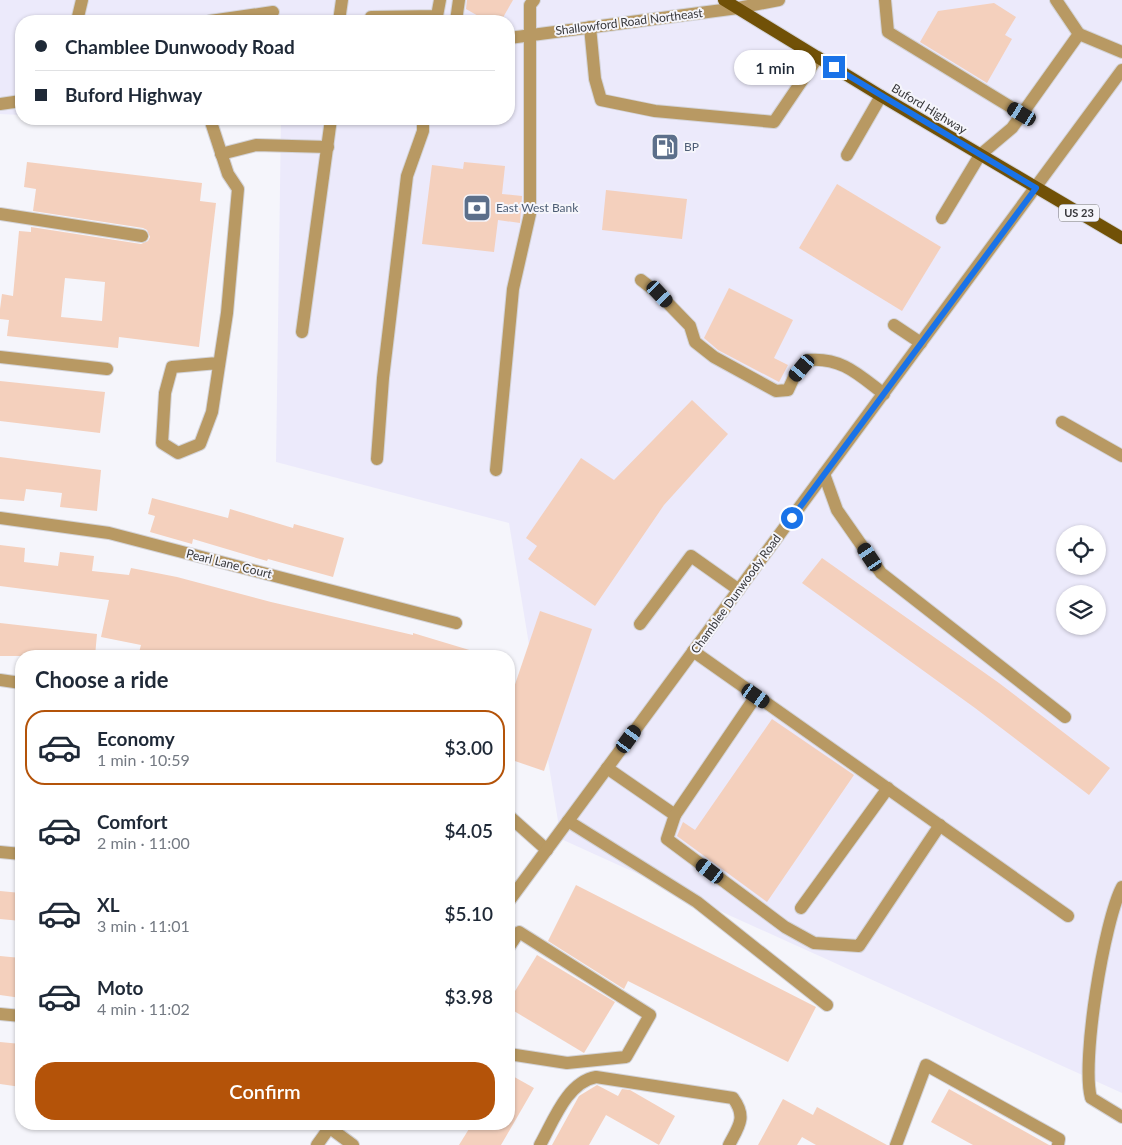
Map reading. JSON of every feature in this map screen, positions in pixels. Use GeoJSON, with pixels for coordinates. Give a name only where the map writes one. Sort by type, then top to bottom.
{"type":"FeatureCollection","features":[{"type":"Feature","properties":{"kind":"main road","name":"Buford Highway"},"geometry":{"type":"LineString","coordinates":[[724,0],[881,96],[1122,238]]}},
{"type":"Feature","properties":{"kind":"street"},"geometry":{"type":"LineString","coordinates":[[78,15],[82,0]]}},
{"type":"Feature","properties":{"kind":"street"},"geometry":{"type":"LineString","coordinates":[[340,15],[342,0]]}},
{"type":"Feature","properties":{"kind":"street"},"geometry":{"type":"LineString","coordinates":[[436,15],[440,0]]}},
{"type":"Feature","properties":{"kind":"street"},"geometry":{"type":"LineString","coordinates":[[457,15],[459,0]]}},
{"type":"Feature","properties":{"kind":"street"},"geometry":{"type":"LineString","coordinates":[[496,470],[513,289],[530,214],[530,6],[534,0]]}},
{"type":"Feature","properties":{"kind":"street","name":"Shallowford Road Northeast"},"geometry":{"type":"LineString","coordinates":[[515,37],[738,8],[779,0]]}},
{"type":"Feature","properties":{"kind":"street"},"geometry":{"type":"LineString","coordinates":[[885,0],[888,32],[1022,114]]}},
{"type":"Feature","properties":{"kind":"street"},"geometry":{"type":"LineString","coordinates":[[1056,0],[1079,34],[1122,52]]}},
{"type":"Feature","properties":{"kind":"street"},"geometry":{"type":"LineString","coordinates":[[252,15],[273,12]]}},
{"type":"Feature","properties":{"kind":"street"},"geometry":{"type":"LineString","coordinates":[[590,27],[595,79],[600,100],[655,111],[774,122],[818,57]]}},
{"type":"Feature","properties":{"kind":"street"},"geometry":{"type":"LineString","coordinates":[[942,218],[980,155],[1012,128],[1079,34]]}},
{"type":"Feature","properties":{"kind":"street","name":"Chamblee Dunwoody Road"},"geometry":{"type":"LineString","coordinates":[[515,893],[1122,70]]}},
{"type":"Feature","properties":{"kind":"street"},"geometry":{"type":"LineString","coordinates":[[847,155],[881,96]]}},
{"type":"Feature","properties":{"kind":"street"},"geometry":{"type":"LineString","coordinates":[[0,104],[15,102]]}},
{"type":"Feature","properties":{"kind":"street"},"geometry":{"type":"LineString","coordinates":[[212,125],[228,174],[238,189],[227,313],[212,412],[200,444],[178,452],[162,443],[165,393],[172,368],[218,363]]}},
{"type":"Feature","properties":{"kind":"street"},"geometry":{"type":"LineString","coordinates":[[302,332],[330,125]]}},
{"type":"Feature","properties":{"kind":"street"},"geometry":{"type":"LineString","coordinates":[[376,459],[383,378],[407,176],[423,131],[423,125]]}},
{"type":"Feature","properties":{"kind":"street"},"geometry":{"type":"LineString","coordinates":[[221,154],[256,145],[328,147]]}},
{"type":"Feature","properties":{"kind":"street"},"geometry":{"type":"LineString","coordinates":[[0,214],[142,236]]}},
{"type":"Feature","properties":{"kind":"street"},"geometry":{"type":"LineString","coordinates":[[641,280],[660,294],[690,326],[695,342],[714,357],[776,391],[788,390],[808,360],[824,358],[849,367],[884,394]]}},
{"type":"Feature","properties":{"kind":"street"},"geometry":{"type":"LineString","coordinates":[[894,325],[921,343]]}},
{"type":"Feature","properties":{"kind":"street"},"geometry":{"type":"LineString","coordinates":[[0,357],[107,370]]}},
{"type":"Feature","properties":{"kind":"street"},"geometry":{"type":"LineString","coordinates":[[1062,422],[1122,456]]}},
{"type":"Feature","properties":{"kind":"street"},"geometry":{"type":"LineString","coordinates":[[824,474],[837,510],[881,573],[1065,716]]}},
{"type":"Feature","properties":{"kind":"street","name":"Pearl Lane Court"},"geometry":{"type":"LineString","coordinates":[[0,518],[109,533],[456,623]]}},
{"type":"Feature","properties":{"kind":"street"},"geometry":{"type":"LineString","coordinates":[[640,624],[691,556],[739,590]]}},
{"type":"Feature","properties":{"kind":"street"},"geometry":{"type":"LineString","coordinates":[[694,652],[1068,916]]}},
{"type":"Feature","properties":{"kind":"street"},"geometry":{"type":"LineString","coordinates":[[0,680],[15,682]]}},
{"type":"Feature","properties":{"kind":"street"},"geometry":{"type":"LineString","coordinates":[[756,696],[674,815],[667,839],[785,927],[814,943],[859,946],[940,825]]}},
{"type":"Feature","properties":{"kind":"street"},"geometry":{"type":"LineString","coordinates":[[607,768],[674,815]]}},
{"type":"Feature","properties":{"kind":"street"},"geometry":{"type":"LineString","coordinates":[[801,908],[888,788]]}},
{"type":"Feature","properties":{"kind":"street"},"geometry":{"type":"LineString","coordinates":[[568,820],[697,902],[827,1005]]}},
{"type":"Feature","properties":{"kind":"street"},"geometry":{"type":"LineString","coordinates":[[515,822],[546,850]]}},
{"type":"Feature","properties":{"kind":"street"},"geometry":{"type":"LineString","coordinates":[[0,852],[15,853]]}},
{"type":"Feature","properties":{"kind":"street"},"geometry":{"type":"LineString","coordinates":[[1122,887],[1118,895],[1105,949],[1089,1045],[1087,1084],[1091,1098],[1122,1117]]}},
{"type":"Feature","properties":{"kind":"street"},"geometry":{"type":"LineString","coordinates":[[515,938],[519,932],[650,1015],[626,1057],[567,1063],[515,1055]]}},
{"type":"Feature","properties":{"kind":"street"},"geometry":{"type":"LineString","coordinates":[[0,1014],[15,1015]]}},
{"type":"Feature","properties":{"kind":"street"},"geometry":{"type":"LineString","coordinates":[[896,1145],[926,1065],[1060,1139],[1058,1145]]}},
{"type":"Feature","properties":{"kind":"street"},"geometry":{"type":"LineString","coordinates":[[540,1145],[574,1088],[585,1079],[596,1077],[733,1098],[741,1109],[740,1124],[729,1145]]}},
{"type":"Feature","properties":{"kind":"street"},"geometry":{"type":"LineString","coordinates":[[317,1145],[328,1130]]}},
{"type":"Feature","properties":{"kind":"street"},"geometry":{"type":"LineString","coordinates":[[336,1130],[353,1145]]}},
{"type":"Feature","properties":{"kind":"shaded area"},"geometry":{"type":"Polygon","coordinates":[[[0,0],[1122,0],[1122,1093],[561,839],[509,523],[276,462],[281,125],[515,125],[515,15],[15,15],[15,115],[0,114],[0,0]]]}},
{"type":"Feature","properties":{"kind":"building"},"geometry":{"type":"Polygon","coordinates":[[[467,0],[513,0],[504,15],[476,15],[466,9],[467,0]]]}},
{"type":"Feature","properties":{"kind":"building"},"geometry":{"type":"Polygon","coordinates":[[[994,3],[1016,17],[1005,35],[1012,39],[987,83],[920,42],[938,11],[994,3]]]}},
{"type":"Feature","properties":{"kind":"building"},"geometry":{"type":"Polygon","coordinates":[[[27,162],[202,183],[200,201],[216,203],[199,347],[119,337],[118,348],[7,336],[9,320],[0,319],[0,309],[2,294],[13,296],[19,231],[31,232],[31,227],[141,244],[148,241],[150,237],[147,230],[143,228],[33,211],[36,189],[24,187],[27,162]],[[65,278],[61,317],[102,321],[105,282],[65,278]]]}},
{"type":"Feature","properties":{"kind":"building","name":"East West Bank"},"geometry":{"type":"Polygon","coordinates":[[[464,162],[505,166],[502,194],[522,196],[520,223],[498,220],[494,252],[422,244],[432,165],[463,169],[464,162]]]}},
{"type":"Feature","properties":{"kind":"building"},"geometry":{"type":"Polygon","coordinates":[[[837,184],[941,247],[902,311],[799,248],[837,184]]]}},
{"type":"Feature","properties":{"kind":"building"},"geometry":{"type":"Polygon","coordinates":[[[606,190],[687,199],[682,239],[602,230],[606,190]]]}},
{"type":"Feature","properties":{"kind":"building"},"geometry":{"type":"Polygon","coordinates":[[[729,288],[793,320],[774,358],[788,365],[779,382],[718,350],[704,338],[729,288]]]}},
{"type":"Feature","properties":{"kind":"building"},"geometry":{"type":"Polygon","coordinates":[[[0,381],[105,392],[100,433],[0,421],[0,381]]]}},
{"type":"Feature","properties":{"kind":"building"},"geometry":{"type":"Polygon","coordinates":[[[692,400],[728,434],[664,505],[595,606],[528,559],[537,546],[526,538],[581,458],[614,480],[692,400]]]}},
{"type":"Feature","properties":{"kind":"building"},"geometry":{"type":"Polygon","coordinates":[[[0,457],[101,470],[97,511],[60,507],[62,493],[26,489],[24,501],[0,499],[0,457]]]}},
{"type":"Feature","properties":{"kind":"building"},"geometry":{"type":"Polygon","coordinates":[[[152,498],[228,518],[230,509],[293,528],[294,524],[344,538],[333,577],[268,559],[267,561],[193,539],[192,544],[150,532],[155,516],[148,514],[152,498]]]}},
{"type":"Feature","properties":{"kind":"building"},"geometry":{"type":"Polygon","coordinates":[[[0,545],[25,548],[24,562],[58,566],[60,552],[94,556],[92,571],[129,575],[131,568],[177,577],[271,602],[413,635],[413,633],[469,650],[140,650],[141,645],[101,637],[109,600],[0,586],[0,545]]]}},
{"type":"Feature","properties":{"kind":"building"},"geometry":{"type":"Polygon","coordinates":[[[822,558],[999,683],[1110,768],[1089,795],[975,708],[802,583],[822,558]]]}},
{"type":"Feature","properties":{"kind":"building"},"geometry":{"type":"Polygon","coordinates":[[[540,611],[592,629],[544,771],[515,761],[515,684],[540,611]]]}},
{"type":"Feature","properties":{"kind":"building"},"geometry":{"type":"Polygon","coordinates":[[[0,623],[97,634],[96,650],[15,650],[15,656],[0,656],[0,623]]]}},
{"type":"Feature","properties":{"kind":"building"},"geometry":{"type":"Polygon","coordinates":[[[772,719],[854,775],[767,902],[677,836],[683,822],[695,830],[772,719]]]}},
{"type":"Feature","properties":{"kind":"building"},"geometry":{"type":"Polygon","coordinates":[[[576,885],[816,1007],[788,1062],[628,981],[624,989],[548,941],[576,885]]]}},
{"type":"Feature","properties":{"kind":"building"},"geometry":{"type":"Polygon","coordinates":[[[0,891],[15,892],[15,920],[0,919],[0,891]]]}},
{"type":"Feature","properties":{"kind":"building"},"geometry":{"type":"Polygon","coordinates":[[[537,955],[615,1002],[584,1053],[515,1012],[515,991],[537,955]]]}},
{"type":"Feature","properties":{"kind":"building"},"geometry":{"type":"Polygon","coordinates":[[[0,956],[15,957],[15,997],[0,995],[0,956]]]}},
{"type":"Feature","properties":{"kind":"building"},"geometry":{"type":"Polygon","coordinates":[[[0,1042],[15,1043],[15,1086],[0,1084],[0,1042]]]}},
{"type":"Feature","properties":{"kind":"building"},"geometry":{"type":"Polygon","coordinates":[[[515,1077],[534,1088],[515,1121],[515,1077]]]}},
{"type":"Feature","properties":{"kind":"building"},"geometry":{"type":"Polygon","coordinates":[[[597,1085],[618,1096],[622,1089],[630,1090],[675,1116],[659,1145],[606,1115],[589,1145],[552,1145],[579,1096],[597,1085]]]}},
{"type":"Feature","properties":{"kind":"building"},"geometry":{"type":"Polygon","coordinates":[[[949,1089],[1049,1145],[973,1145],[931,1122],[949,1089]]]}},
{"type":"Feature","properties":{"kind":"building"},"geometry":{"type":"Polygon","coordinates":[[[783,1099],[813,1115],[817,1107],[887,1145],[816,1145],[802,1137],[797,1145],[758,1145],[783,1099]]]}},
{"type":"Feature","properties":{"kind":"building"},"geometry":{"type":"Polygon","coordinates":[[[468,1130],[510,1130],[501,1145],[459,1145],[468,1130]]]}},
{"type":"Feature","properties":{"kind":"place","name":"BP"},"geometry":{"type":"Point","coordinates":[665,147]}},
{"type":"Feature","properties":{"kind":"place","name":"East West Bank"},"geometry":{"type":"Point","coordinates":[477,208]}},
{"type":"Feature","properties":{"kind":"route"},"geometry":{"type":"LineString","coordinates":[[792,518],[1036,188],[834,67]]}}]}
